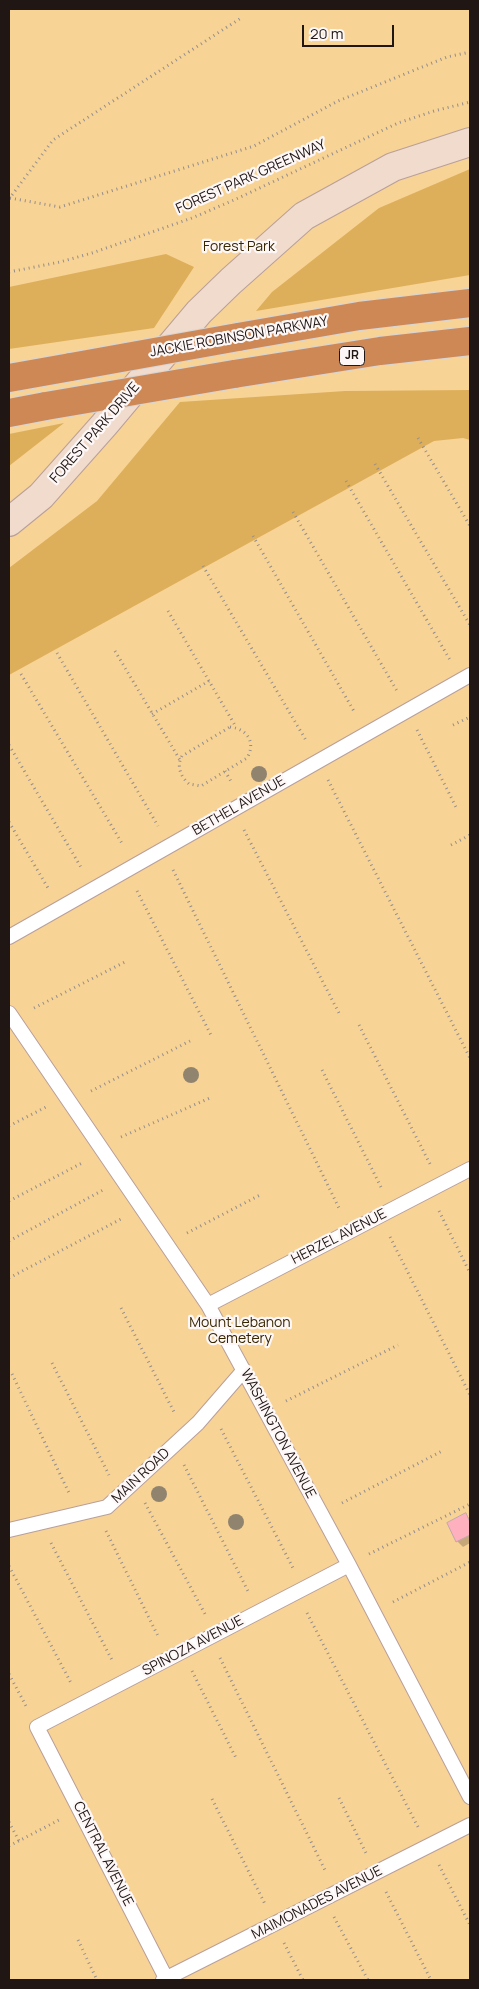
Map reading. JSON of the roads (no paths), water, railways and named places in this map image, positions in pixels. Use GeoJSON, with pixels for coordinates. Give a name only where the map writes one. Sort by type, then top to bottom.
{"type":"FeatureCollection","features":[{"type":"Feature","properties":{"kind":"highway","name":"JACKIE ROBINSON PARKWAY"},"geometry":{"type":"LineString","coordinates":[[9,378],[359,316],[470,303]]}},
{"type":"Feature","properties":{"kind":"highway","name":"JR"},"geometry":{"type":"LineString","coordinates":[[9,413],[380,351],[470,341]]}},
{"type":"Feature","properties":{"kind":"street","name":"FOREST PARK DRIVE"},"geometry":{"type":"LineString","coordinates":[[9,522],[41,496],[200,312],[231,281],[304,216],[393,167],[470,142]]}},
{"type":"Feature","properties":{"kind":"lane","name":"BETHEL AVENUE"},"geometry":{"type":"LineString","coordinates":[[9,937],[318,760],[466,678]]}},
{"type":"Feature","properties":{"kind":"lane","name":"WASHINGTON AVENUE"},"geometry":{"type":"LineString","coordinates":[[11,1015],[208,1305],[322,1514],[470,1797]]}},
{"type":"Feature","properties":{"kind":"lane","name":"HERZEL AVENUE"},"geometry":{"type":"LineString","coordinates":[[208,1305],[470,1169]]}},
{"type":"Feature","properties":{"kind":"lane","name":"MAIN ROAD"},"geometry":{"type":"LineString","coordinates":[[9,1530],[107,1507],[198,1423],[244,1370]]}},
{"type":"Feature","properties":{"kind":"lane","name":"SPINOZA AVENUE"},"geometry":{"type":"LineString","coordinates":[[37,1727],[349,1565]]}},
{"type":"Feature","properties":{"kind":"lane","name":"CENTRAL AVENUE"},"geometry":{"type":"LineString","coordinates":[[37,1727],[166,1980]]}},
{"type":"Feature","properties":{"kind":"lane","name":"MAIMONADES AVENUE"},"geometry":{"type":"LineString","coordinates":[[166,1980],[470,1825]]}},
{"type":"Feature","properties":{"kind":"park label","name":"Forest Park"},"geometry":{"type":"Point","coordinates":[239,247]}},
{"type":"Feature","properties":{"kind":"park label","name":"Mount Lebanon Cemetery"},"geometry":{"type":"Point","coordinates":[240,1332]}}]}
